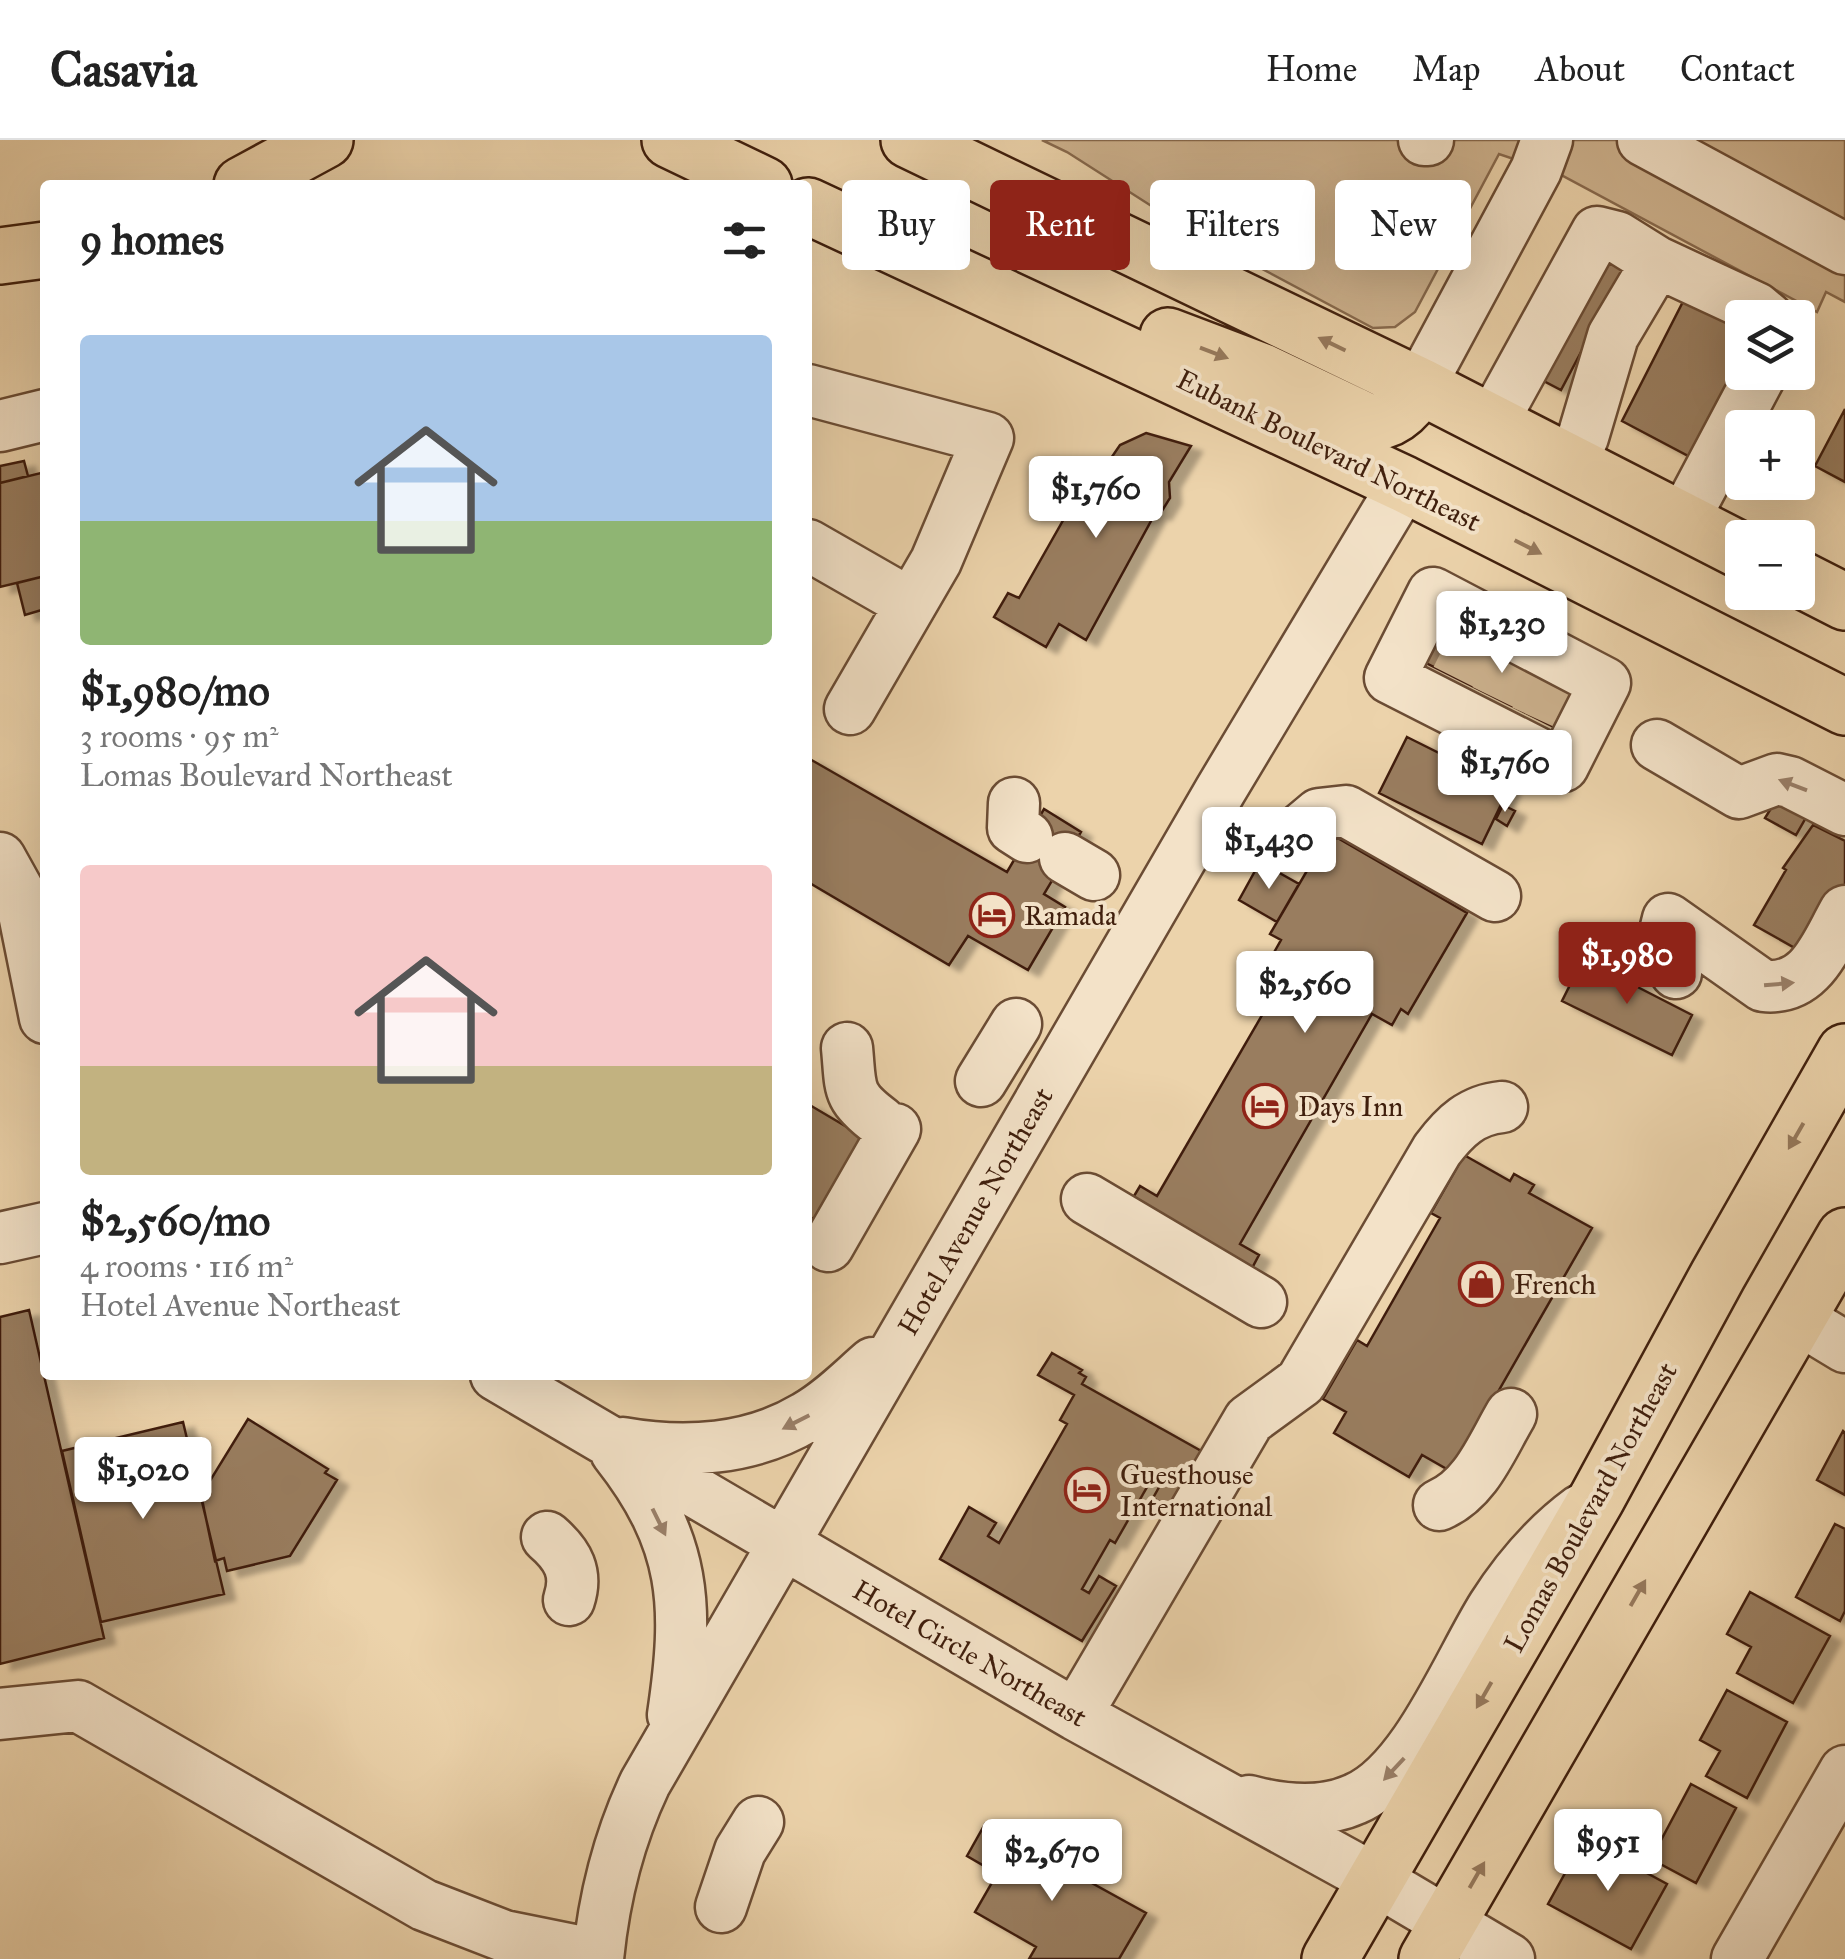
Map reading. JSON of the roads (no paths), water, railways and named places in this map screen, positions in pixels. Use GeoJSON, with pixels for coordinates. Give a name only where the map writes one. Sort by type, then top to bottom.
{"type":"FeatureCollection","features":[{"type":"Feature","properties":{"kind":"main road"},"geometry":{"type":"LineString","coordinates":[[670,140],[754,180]]}},
{"type":"Feature","properties":{"kind":"main road"},"geometry":{"type":"LineString","coordinates":[[909,140],[1420,386],[1725,543]]}},
{"type":"Feature","properties":{"kind":"main road","name":"Eubank Boulevard Northeast"},"geometry":{"type":"LineString","coordinates":[[812,208],[1404,484],[1845,707]]}},
{"type":"Feature","properties":{"kind":"main road"},"geometry":{"type":"LineString","coordinates":[[0,256],[40,251]]}},
{"type":"Feature","properties":{"kind":"main road"},"geometry":{"type":"LineString","coordinates":[[986,292],[1060,301],[1146,328],[1263,372],[1368,422],[1392,418],[1420,386]]}},
{"type":"Feature","properties":{"kind":"main road"},"geometry":{"type":"LineString","coordinates":[[1815,587],[1845,602]]}},
{"type":"Feature","properties":{"kind":"main road","name":"Lomas Boulevard Northeast"},"geometry":{"type":"LineString","coordinates":[[1330,1959],[1597,1498],[1845,1052]]}},
{"type":"Feature","properties":{"kind":"main road"},"geometry":{"type":"LineString","coordinates":[[1438,1941],[1845,1236]]}},
{"type":"Feature","properties":{"kind":"street"},"geometry":{"type":"LineString","coordinates":[[1420,386],[1536,170],[1547,140]]}},
{"type":"Feature","properties":{"kind":"street"},"geometry":{"type":"LineString","coordinates":[[1642,140],[1845,249]]}},
{"type":"Feature","properties":{"kind":"street"},"geometry":{"type":"LineString","coordinates":[[1492,423],[1597,232],[1617,238],[1739,300]]}},
{"type":"Feature","properties":{"kind":"street"},"geometry":{"type":"LineString","coordinates":[[1571,463],[1584,436],[1613,336],[1658,262]]}},
{"type":"Feature","properties":{"kind":"street"},"geometry":{"type":"LineString","coordinates":[[1683,522],[1753,390]]}},
{"type":"Feature","properties":{"kind":"street"},"geometry":{"type":"LineString","coordinates":[[812,391],[988,438],[936,561],[850,709]]}},
{"type":"Feature","properties":{"kind":"street"},"geometry":{"type":"LineString","coordinates":[[0,426],[40,417]]}},
{"type":"Feature","properties":{"kind":"street","name":"Hotel Avenue Northeast"},"geometry":{"type":"LineString","coordinates":[[598,1957],[610,1874],[645,1783],[1220,791],[1404,484]]}},
{"type":"Feature","properties":{"kind":"street"},"geometry":{"type":"LineString","coordinates":[[812,546],[911,604]]}},
{"type":"Feature","properties":{"kind":"street"},"geometry":{"type":"LineString","coordinates":[[1657,745],[1739,793],[1777,779],[1845,810]]}},
{"type":"Feature","properties":{"kind":"street"},"geometry":{"type":"LineString","coordinates":[[1294,835],[1319,814],[1346,811],[1495,896]]}},
{"type":"Feature","properties":{"kind":"street"},"geometry":{"type":"LineString","coordinates":[[0,858],[20,894],[40,993]]}},
{"type":"Feature","properties":{"kind":"street"},"geometry":{"type":"LineString","coordinates":[[1676,973],[1664,957],[1662,946],[1668,918],[1763,986],[1778,988],[1800,980],[1845,911]]}},
{"type":"Feature","properties":{"kind":"street"},"geometry":{"type":"LineString","coordinates":[[981,1081],[1016,1024]]}},
{"type":"Feature","properties":{"kind":"street"},"geometry":{"type":"LineString","coordinates":[[828,1246],[888,1126],[858,1105],[849,1085],[848,1048]]}},
{"type":"Feature","properties":{"kind":"street"},"geometry":{"type":"LineString","coordinates":[[1076,1715],[1249,1420],[1301,1382],[1437,1150],[1466,1118],[1502,1107]]}},
{"type":"Feature","properties":{"kind":"street"},"geometry":{"type":"LineString","coordinates":[[1087,1199],[1261,1302]]}},
{"type":"Feature","properties":{"kind":"street"},"geometry":{"type":"LineString","coordinates":[[0,1238],[40,1229]]}},
{"type":"Feature","properties":{"kind":"street"},"geometry":{"type":"LineString","coordinates":[[1797,1318],[1845,1347]]}},
{"type":"Feature","properties":{"kind":"street"},"geometry":{"type":"LineString","coordinates":[[606,1440],[691,1450],[767,1435],[809,1416],[900,1340]]}},
{"type":"Feature","properties":{"kind":"street","name":"Hotel Circle Northeast"},"geometry":{"type":"LineString","coordinates":[[504,1380],[1076,1715],[1376,1880],[1438,1941],[1510,1959]]}},
{"type":"Feature","properties":{"kind":"street"},"geometry":{"type":"LineString","coordinates":[[1439,1506],[1466,1488],[1510,1414]]}},
{"type":"Feature","properties":{"kind":"street"},"geometry":{"type":"LineString","coordinates":[[606,1440],[652,1509],[674,1556],[681,1586],[682,1642],[669,1741]]}},
{"type":"Feature","properties":{"kind":"street"},"geometry":{"type":"LineString","coordinates":[[1205,1787],[1259,1804],[1303,1809],[1339,1804],[1372,1790],[1396,1769],[1416,1741],[1507,1587],[1538,1548],[1597,1498]]}},
{"type":"Feature","properties":{"kind":"street"},"geometry":{"type":"LineString","coordinates":[[546,1538],[562,1552],[572,1569],[574,1580],[568,1600]]}},
{"type":"Feature","properties":{"kind":"street"},"geometry":{"type":"LineString","coordinates":[[0,1714],[78,1706],[424,1904],[504,1936],[598,1957]]}},
{"type":"Feature","properties":{"kind":"street"},"geometry":{"type":"LineString","coordinates":[[1738,1959],[1845,1771]]}},
{"type":"Feature","properties":{"kind":"street"},"geometry":{"type":"LineString","coordinates":[[720,1906],[740,1852],[758,1822]]}},
{"type":"Feature","properties":{"kind":"tunnel"},"geometry":{"type":"LineString","coordinates":[[1456,678],[1476,638]]}},
{"type":"Feature","properties":{"kind":"tunnel"},"geometry":{"type":"LineString","coordinates":[[1495,698],[1515,657]]}},
{"type":"Feature","properties":{"kind":"tunnel"},"geometry":{"type":"LineString","coordinates":[[1535,718],[1554,677]]}},
{"type":"Feature","properties":{"kind":"place","name":"Ramada"},"geometry":{"type":"Point","coordinates":[992,915]}},
{"type":"Feature","properties":{"kind":"place","name":"Days Inn"},"geometry":{"type":"Point","coordinates":[1265,1106]}},
{"type":"Feature","properties":{"kind":"place","name":"French"},"geometry":{"type":"Point","coordinates":[1481,1284]}},
{"type":"Feature","properties":{"kind":"place","name":"Guesthouse International"},"geometry":{"type":"Point","coordinates":[1087,1490]}}]}
